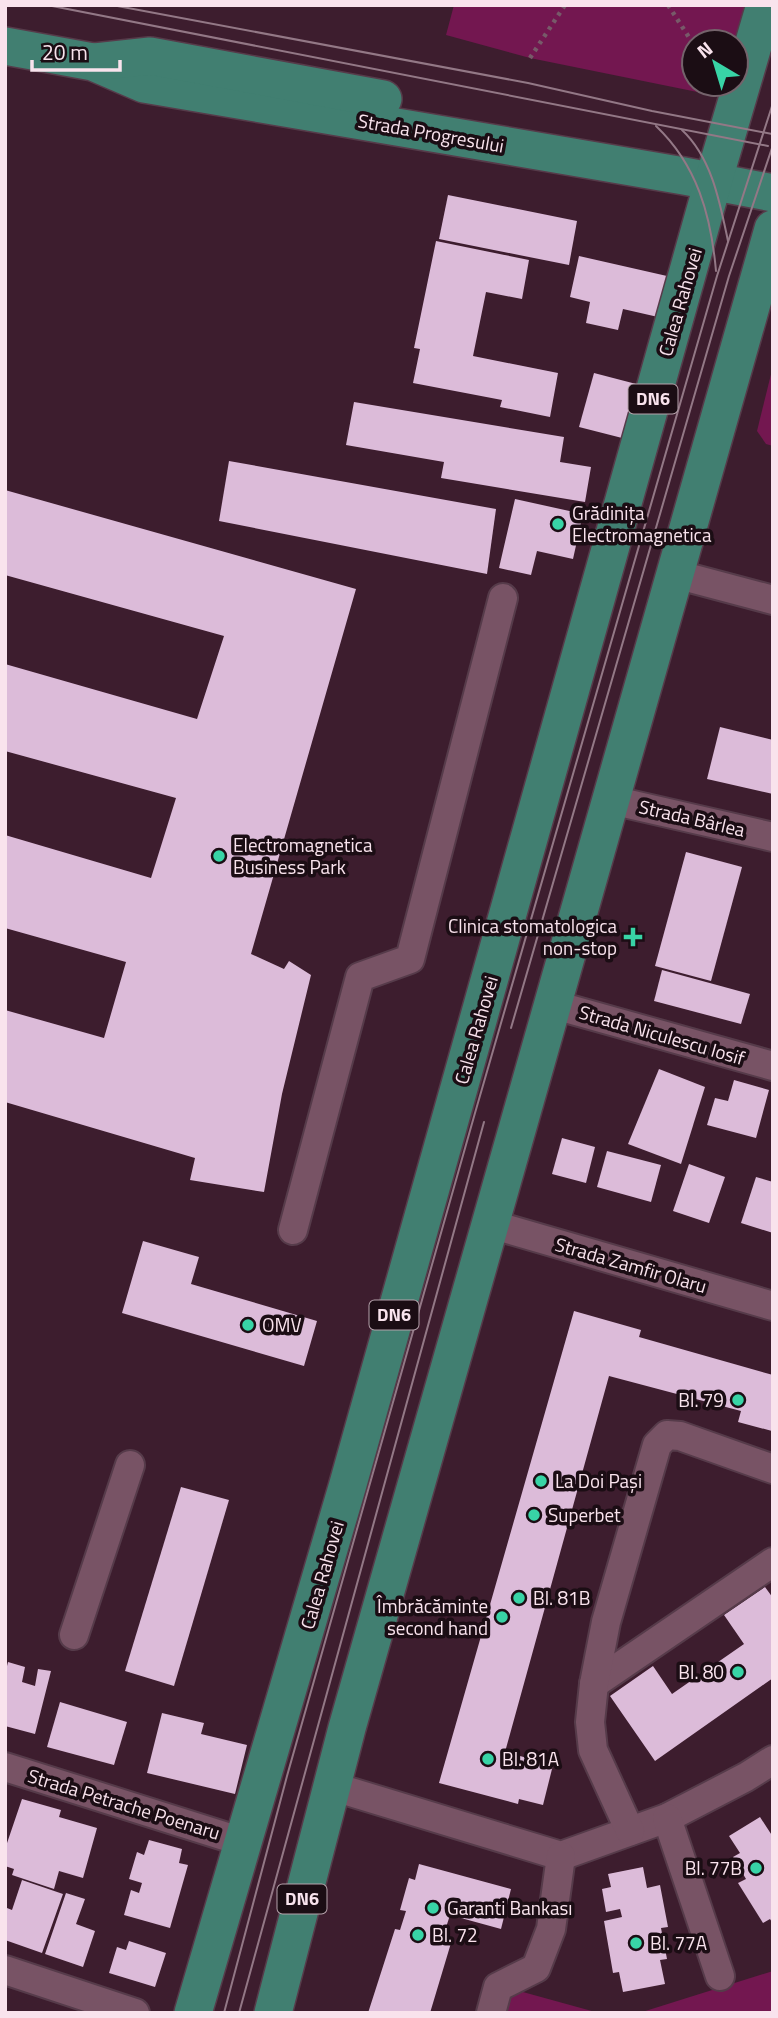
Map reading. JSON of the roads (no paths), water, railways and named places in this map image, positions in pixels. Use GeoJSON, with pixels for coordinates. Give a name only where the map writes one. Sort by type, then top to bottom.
{"type":"FeatureCollection","features":[{"type":"Feature","properties":{"kind":"main road","name":"Calea Rahovei"},"geometry":{"type":"LineString","coordinates":[[193,2013],[352,1471],[765,5]]}},
{"type":"Feature","properties":{"kind":"main road","name":"Strada Progresului"},"geometry":{"type":"LineString","coordinates":[[5,46],[93,62],[150,56],[716,172],[773,193]]}},
{"type":"Feature","properties":{"kind":"main road","name":"Strada Progresului"},"geometry":{"type":"LineString","coordinates":[[716,172],[773,172]]}},
{"type":"Feature","properties":{"kind":"main road","name":"DN6"},"geometry":{"type":"LineString","coordinates":[[273,2013],[331,1786],[773,229]]}},
{"type":"Feature","properties":{"kind":"street"},"geometry":{"type":"LineString","coordinates":[[676,574],[773,600]]}},
{"type":"Feature","properties":{"kind":"street"},"geometry":{"type":"LineString","coordinates":[[293,1230],[360,977],[410,959],[503,598]]}},
{"type":"Feature","properties":{"kind":"street","name":"Strada Bârlea"},"geometry":{"type":"LineString","coordinates":[[611,800],[773,837]]}},
{"type":"Feature","properties":{"kind":"street","name":"Strada Niculescu Iosif"},"geometry":{"type":"LineString","coordinates":[[551,1004],[773,1066]]}},
{"type":"Feature","properties":{"kind":"street","name":"Strada Zamfir Olaru"},"geometry":{"type":"LineString","coordinates":[[490,1224],[773,1306]]}},
{"type":"Feature","properties":{"kind":"street"},"geometry":{"type":"LineString","coordinates":[[630,1831],[593,1750],[590,1722],[606,1622],[657,1445],[667,1435],[680,1436],[773,1469]]}},
{"type":"Feature","properties":{"kind":"street"},"geometry":{"type":"LineString","coordinates":[[75,1634],[130,1465]]}},
{"type":"Feature","properties":{"kind":"street"},"geometry":{"type":"LineString","coordinates":[[594,1684],[773,1562]]}},
{"type":"Feature","properties":{"kind":"street"},"geometry":{"type":"LineString","coordinates":[[331,1786],[561,1856],[667,1818],[773,1760]]}},
{"type":"Feature","properties":{"kind":"street","name":"Strada Petrache Poenaru"},"geometry":{"type":"LineString","coordinates":[[5,1767],[243,1842]]}},
{"type":"Feature","properties":{"kind":"street"},"geometry":{"type":"LineString","coordinates":[[667,1818],[720,1976]]}},
{"type":"Feature","properties":{"kind":"street"},"geometry":{"type":"LineString","coordinates":[[491,2013],[498,1987],[536,1968],[551,1929],[561,1856]]}},
{"type":"Feature","properties":{"kind":"street"},"geometry":{"type":"LineString","coordinates":[[5,1970],[135,2013]]}},
{"type":"Feature","properties":{"kind":"tram line"},"geometry":{"type":"LineString","coordinates":[[47,5],[768,146]]}},
{"type":"Feature","properties":{"kind":"tram line"},"geometry":{"type":"LineString","coordinates":[[112,5],[528,83],[772,134]]}},
{"type":"Feature","properties":{"kind":"tram line"},"geometry":{"type":"LineString","coordinates":[[224,2013],[287,1776],[475,1113],[717,276],[773,103]]}},
{"type":"Feature","properties":{"kind":"tram line"},"geometry":{"type":"LineString","coordinates":[[656,126],[682,157],[700,192],[710,230],[716,271]]}},
{"type":"Feature","properties":{"kind":"tram line"},"geometry":{"type":"LineString","coordinates":[[682,130],[708,167],[728,241]]}},
{"type":"Feature","properties":{"kind":"tram line"},"geometry":{"type":"LineString","coordinates":[[511,1028],[729,276],[773,145]]}},
{"type":"Feature","properties":{"kind":"tram line"},"geometry":{"type":"LineString","coordinates":[[239,2013],[484,1122]]}},
{"type":"Feature","properties":{"kind":"place","name":"Grădinița Electromagnetica"},"geometry":{"type":"Point","coordinates":[558,524]}},
{"type":"Feature","properties":{"kind":"place","name":"Electromagnetica Business Park"},"geometry":{"type":"Point","coordinates":[219,856]}},
{"type":"Feature","properties":{"kind":"place","name":"Clinica stomatologica non-stop"},"geometry":{"type":"Point","coordinates":[633,937]}},
{"type":"Feature","properties":{"kind":"place","name":"OMV"},"geometry":{"type":"Point","coordinates":[248,1325]}},
{"type":"Feature","properties":{"kind":"place","name":"Bl. 79"},"geometry":{"type":"Point","coordinates":[738,1400]}},
{"type":"Feature","properties":{"kind":"place","name":"La Doi Pași"},"geometry":{"type":"Point","coordinates":[541,1481]}},
{"type":"Feature","properties":{"kind":"place","name":"Superbet"},"geometry":{"type":"Point","coordinates":[534,1515]}},
{"type":"Feature","properties":{"kind":"place","name":"Bl. 81B"},"geometry":{"type":"Point","coordinates":[519,1598]}},
{"type":"Feature","properties":{"kind":"place","name":"Îmbrăcăminte second hand"},"geometry":{"type":"Point","coordinates":[502,1617]}},
{"type":"Feature","properties":{"kind":"place","name":"Bl. 80"},"geometry":{"type":"Point","coordinates":[738,1672]}},
{"type":"Feature","properties":{"kind":"place","name":"Bl. 81A"},"geometry":{"type":"Point","coordinates":[488,1759]}},
{"type":"Feature","properties":{"kind":"place","name":"Bl. 77B"},"geometry":{"type":"Point","coordinates":[756,1868]}},
{"type":"Feature","properties":{"kind":"place","name":"Garanti Bankası"},"geometry":{"type":"Point","coordinates":[433,1908]}},
{"type":"Feature","properties":{"kind":"place","name":"Bl. 72"},"geometry":{"type":"Point","coordinates":[418,1935]}},
{"type":"Feature","properties":{"kind":"place","name":"Bl. 77A"},"geometry":{"type":"Point","coordinates":[636,1943]}}]}
